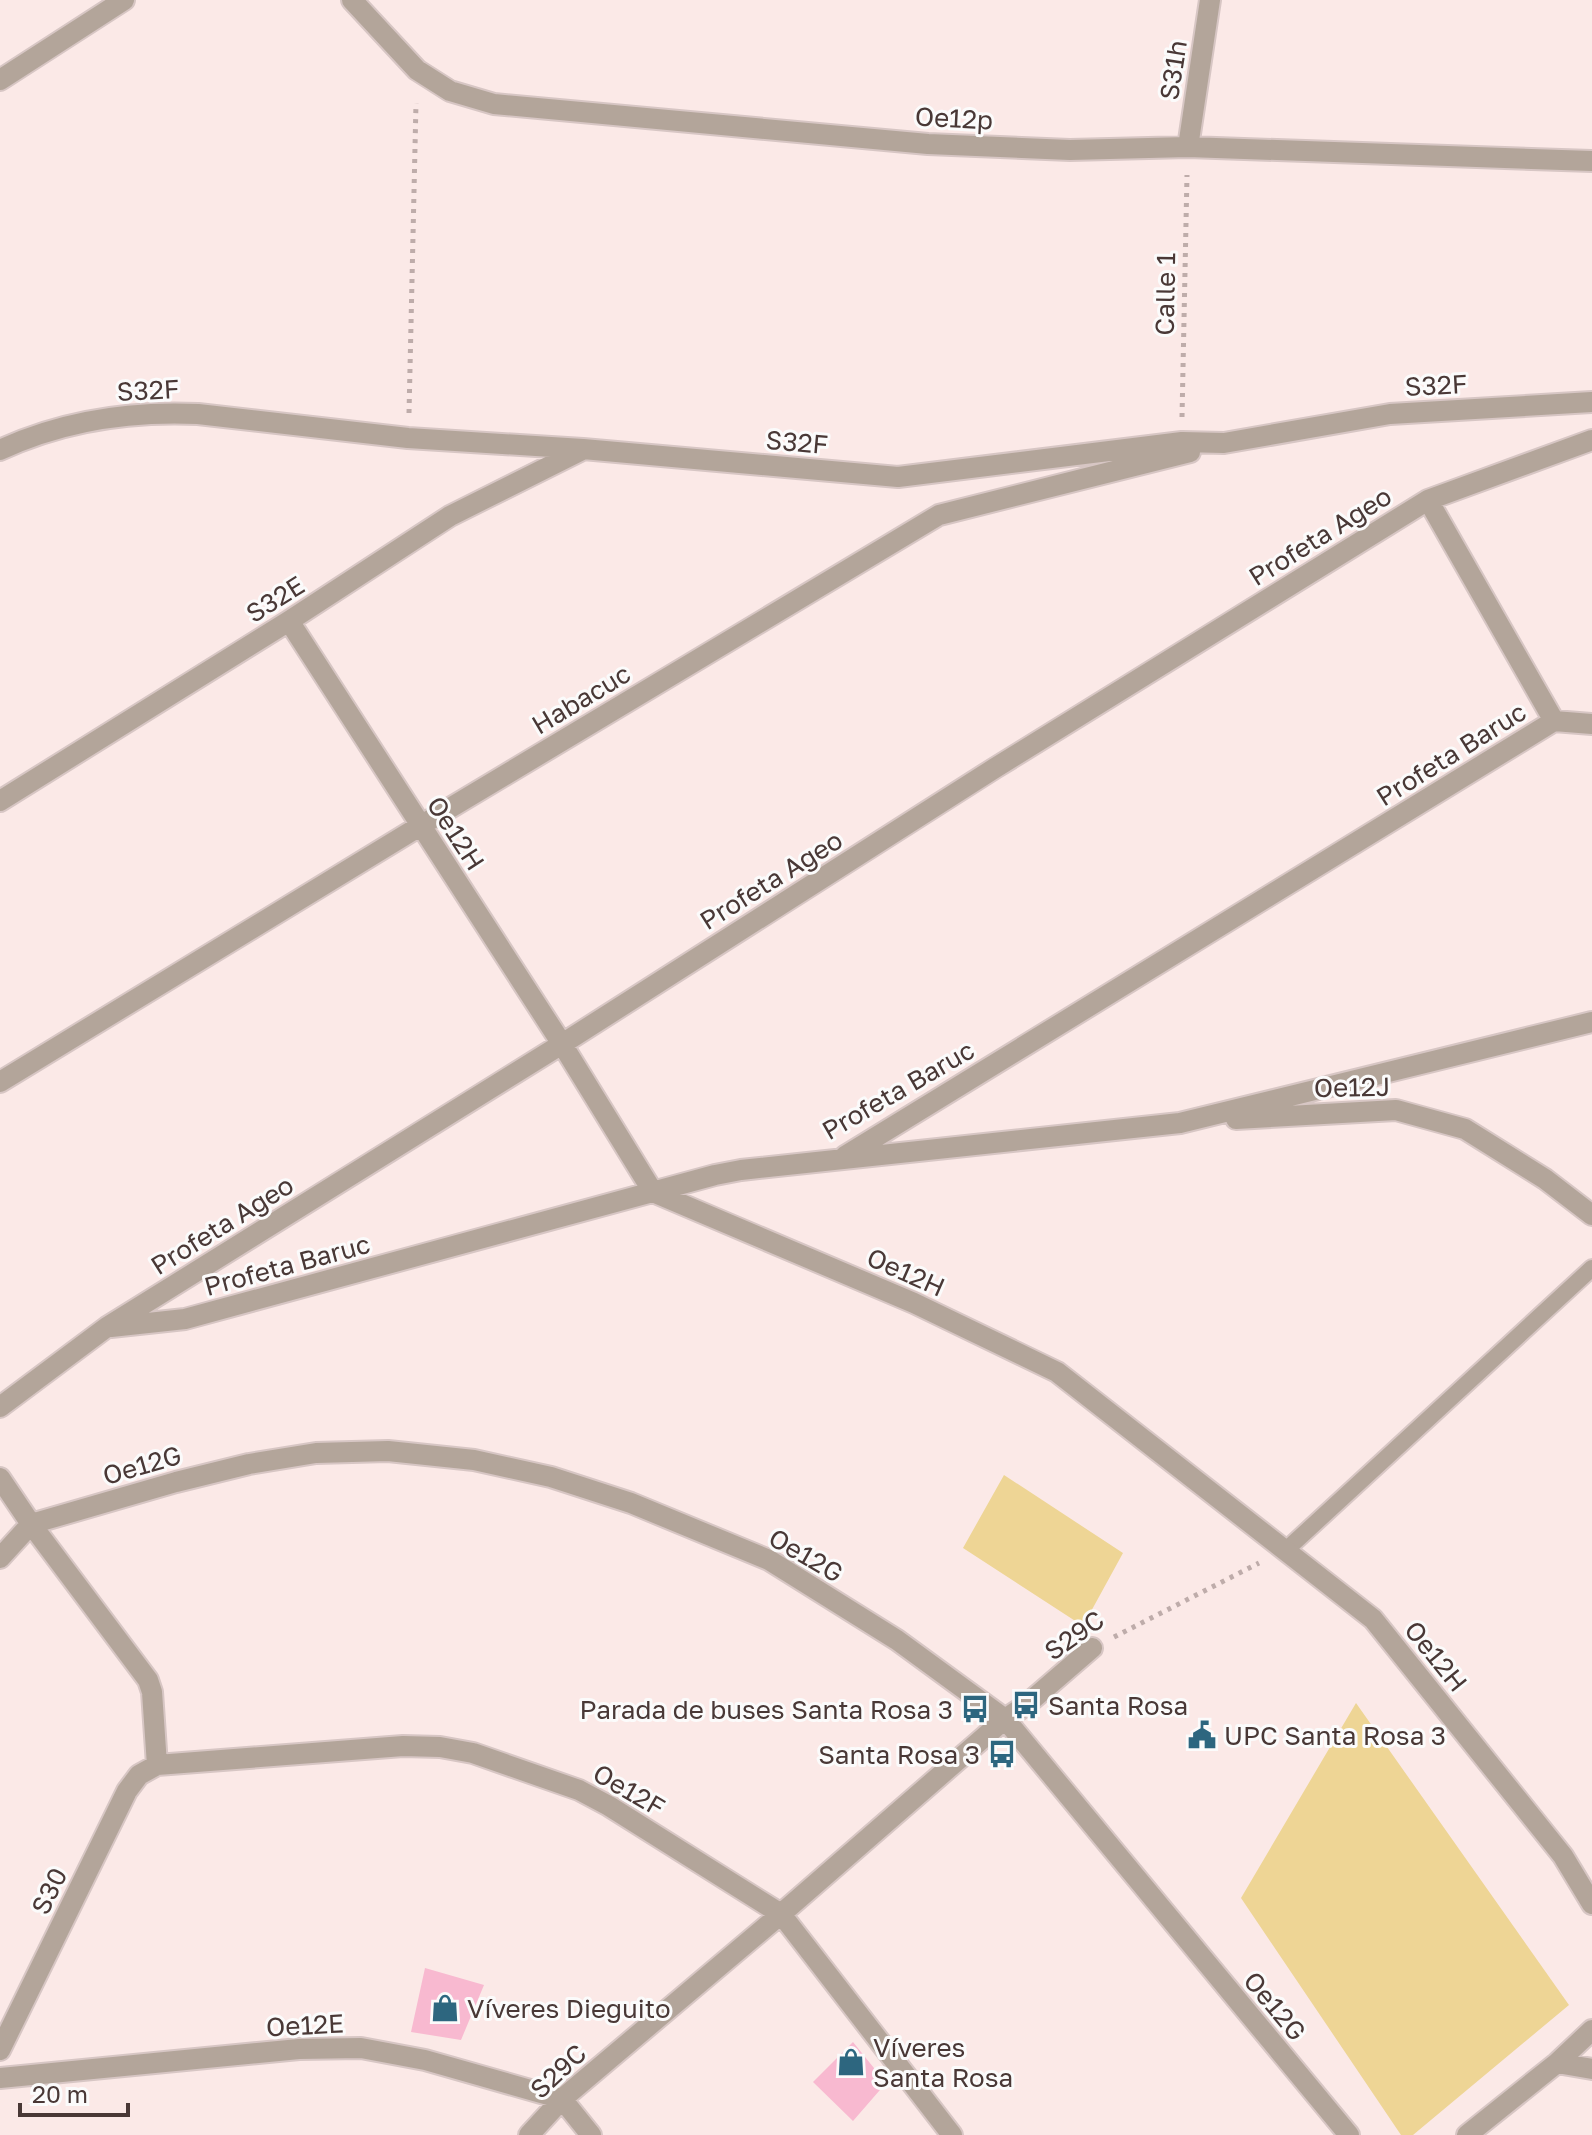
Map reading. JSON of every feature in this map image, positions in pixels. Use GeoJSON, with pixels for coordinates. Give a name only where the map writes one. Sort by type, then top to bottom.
{"type":"FeatureCollection","features":[{"type":"Feature","properties":{"kind":"street"},"geometry":{"type":"LineString","coordinates":[[0,80],[124,0]]}},
{"type":"Feature","properties":{"kind":"street","name":"Oe12p"},"geometry":{"type":"LineString","coordinates":[[352,0],[417,70],[450,91],[494,104],[928,144],[1070,150],[1188,147],[1592,161]]}},
{"type":"Feature","properties":{"kind":"street","name":"S31h"},"geometry":{"type":"LineString","coordinates":[[1188,147],[1210,0]]}},
{"type":"Feature","properties":{"kind":"street","name":"S32F"},"geometry":{"type":"LineString","coordinates":[[0,450],[32,435],[95,420],[163,413],[198,414],[408,438],[583,449],[898,477],[1182,442],[1224,443],[1390,414],[1592,402]]}},
{"type":"Feature","properties":{"kind":"street","name":"Profeta Ageo"},"geometry":{"type":"LineString","coordinates":[[0,1407],[107,1327],[562,1044],[995,768],[1428,500],[1592,440]]}},
{"type":"Feature","properties":{"kind":"street","name":"Habacuc"},"geometry":{"type":"LineString","coordinates":[[0,1082],[939,515],[1224,443]]}},
{"type":"Feature","properties":{"kind":"street","name":"S32E"},"geometry":{"type":"LineString","coordinates":[[0,801],[289,621],[450,516],[583,449]]}},
{"type":"Feature","properties":{"kind":"street"},"geometry":{"type":"LineString","coordinates":[[1428,500],[1554,721]]}},
{"type":"Feature","properties":{"kind":"street","name":"Oe12H"},"geometry":{"type":"LineString","coordinates":[[289,621],[562,1044],[653,1192],[914,1303],[1057,1372],[1373,1619],[1563,1856],[1592,1904]]}},
{"type":"Feature","properties":{"kind":"street","name":"Profeta Baruc"},"geometry":{"type":"LineString","coordinates":[[107,1327],[185,1319],[741,1170],[838,1160],[1554,721],[1592,724]]}},
{"type":"Feature","properties":{"kind":"street"},"geometry":{"type":"LineString","coordinates":[[838,1160],[1180,1123],[1592,1022]]}},
{"type":"Feature","properties":{"kind":"street","name":"Oe12J"},"geometry":{"type":"LineString","coordinates":[[1180,1123],[1396,1110],[1465,1129],[1545,1179],[1592,1215]]}},
{"type":"Feature","properties":{"kind":"street","name":"Oe12G"},"geometry":{"type":"LineString","coordinates":[[31,1524],[249,1464],[316,1453],[388,1451],[474,1460],[551,1477],[631,1503],[769,1560],[897,1640],[1005,1719],[1349,2135]]}},
{"type":"Feature","properties":{"kind":"street"},"geometry":{"type":"LineString","coordinates":[[0,1478],[148,1680],[152,1692],[157,1765]]}},
{"type":"Feature","properties":{"kind":"street"},"geometry":{"type":"LineString","coordinates":[[0,1558],[31,1524]]}},
{"type":"Feature","properties":{"kind":"street","name":"S29C"},"geometry":{"type":"LineString","coordinates":[[529,2135],[562,2099],[1092,1648]]}},
{"type":"Feature","properties":{"kind":"street","name":"Oe12F"},"geometry":{"type":"LineString","coordinates":[[157,1765],[403,1746],[440,1747],[473,1753],[579,1790],[781,1914],[952,2135]]}},
{"type":"Feature","properties":{"kind":"street","name":"S30"},"geometry":{"type":"LineString","coordinates":[[0,2050],[127,1791],[139,1775],[157,1765]]}},
{"type":"Feature","properties":{"kind":"street"},"geometry":{"type":"LineString","coordinates":[[1467,2135],[1557,2063],[1592,2030]]}},
{"type":"Feature","properties":{"kind":"street","name":"Oe12E"},"geometry":{"type":"LineString","coordinates":[[0,2078],[299,2049],[361,2048],[425,2060],[562,2099]]}},
{"type":"Feature","properties":{"kind":"street"},"geometry":{"type":"LineString","coordinates":[[1557,2063],[1592,2069]]}},
{"type":"Feature","properties":{"kind":"street"},"geometry":{"type":"LineString","coordinates":[[562,2099],[591,2135]]}},
{"type":"Feature","properties":{"kind":"lane"},"geometry":{"type":"LineString","coordinates":[[1286,1550],[1592,1268]]}},
{"type":"Feature","properties":{"kind":"path"},"geometry":{"type":"LineString","coordinates":[[408,438],[417,70]]}},
{"type":"Feature","properties":{"kind":"path","name":"Calle 1"},"geometry":{"type":"LineString","coordinates":[[1182,442],[1188,147]]}},
{"type":"Feature","properties":{"kind":"path","name":"S29C"},"geometry":{"type":"LineString","coordinates":[[1092,1648],[1286,1550]]}},
{"type":"Feature","properties":{"kind":"shaded area"},"geometry":{"type":"Polygon","coordinates":[[[1004,1475],[1123,1553],[1083,1626],[963,1548],[1004,1475]]]}},
{"type":"Feature","properties":{"kind":"shaded area"},"geometry":{"type":"Polygon","coordinates":[[[1356,1703],[1569,2005],[1413,2135],[1401,2135],[1241,1898],[1356,1703]]]}},
{"type":"Feature","properties":{"kind":"building","name":"Víveres Dieguito"},"geometry":{"type":"Polygon","coordinates":[[[425,1968],[484,1985],[461,2040],[411,2032],[425,1968]]]}},
{"type":"Feature","properties":{"kind":"building","name":"Víveres Santa Rosa"},"geometry":{"type":"Polygon","coordinates":[[[853,2042],[886,2083],[853,2121],[813,2082],[853,2042]]]}},
{"type":"Feature","properties":{"kind":"place","name":"Santa Rosa"},"geometry":{"type":"Point","coordinates":[1026,1705]}},
{"type":"Feature","properties":{"kind":"place","name":"Parada de buses Santa Rosa 3"},"geometry":{"type":"Point","coordinates":[975,1709]}},
{"type":"Feature","properties":{"kind":"place","name":"UPC Santa Rosa 3"},"geometry":{"type":"Point","coordinates":[1202,1735]}},
{"type":"Feature","properties":{"kind":"place","name":"Santa Rosa 3"},"geometry":{"type":"Point","coordinates":[1002,1754]}},
{"type":"Feature","properties":{"kind":"place","name":"Víveres Dieguito"},"geometry":{"type":"Point","coordinates":[445,2008]}},
{"type":"Feature","properties":{"kind":"place","name":"Víveres Santa Rosa"},"geometry":{"type":"Point","coordinates":[851,2062]}}]}
